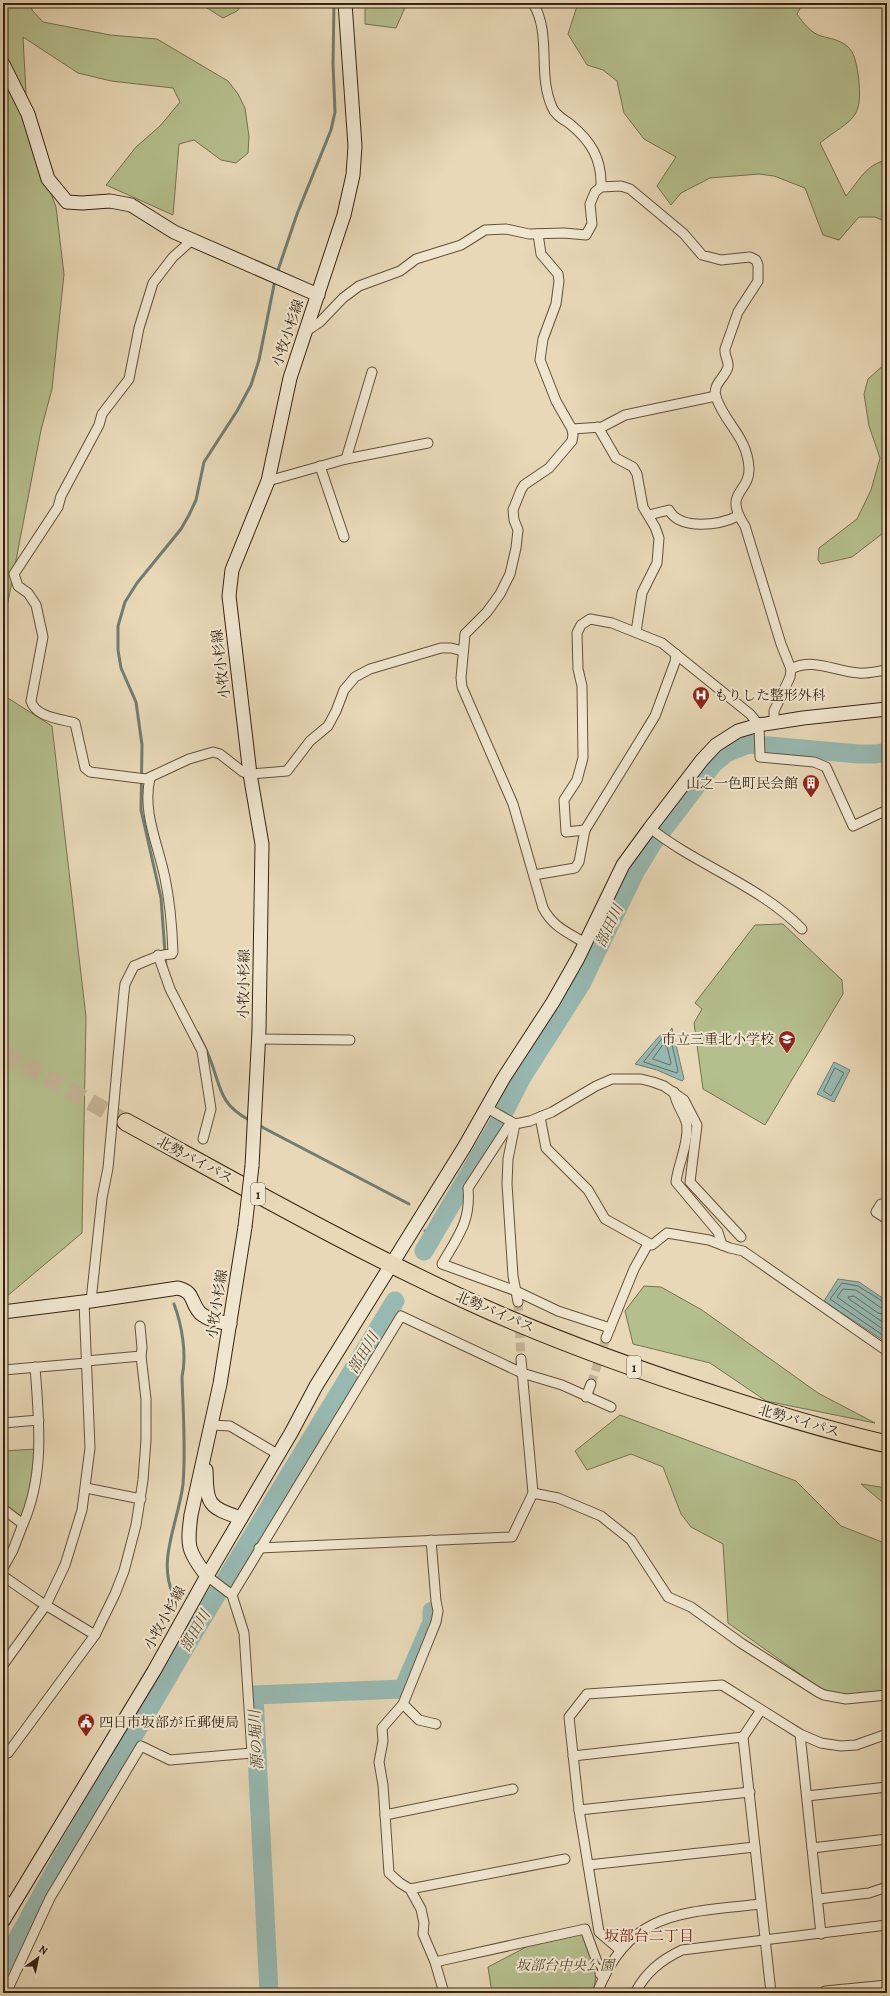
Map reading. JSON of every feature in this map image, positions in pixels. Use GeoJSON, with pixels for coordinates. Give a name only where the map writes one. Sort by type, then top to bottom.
{"type":"FeatureCollection","features":[{"type":"Feature","properties":{"kind":"highway","name":"北勢バイパス"},"geometry":{"type":"LineString","coordinates":[[126,1122],[391,1264],[488,1311],[604,1357],[677,1383],[765,1411],[887,1444]]}},
{"type":"Feature","properties":{"kind":"main road","name":"小牧小杉線"},"geometry":{"type":"LineString","coordinates":[[3,1921],[7,1902],[211,1579],[195,1561],[190,1552],[188,1540],[191,1515],[211,1425],[230,1324],[245,1227],[252,1166],[258,1038],[262,844],[250,774],[229,596],[232,570],[268,481],[290,378],[344,215],[353,175],[355,146],[345,3]]}},
{"type":"Feature","properties":{"kind":"main road"},"geometry":{"type":"LineString","coordinates":[[3,64],[28,114],[48,179],[67,202],[110,201],[131,205],[174,232],[318,295]]}},
{"type":"Feature","properties":{"kind":"main road"},"geometry":{"type":"LineString","coordinates":[[211,1579],[241,1518],[316,1386],[391,1264],[490,1110],[503,1079],[552,1002],[585,943],[623,866],[652,830],[709,752],[738,731],[758,725],[887,709]]}},
{"type":"Feature","properties":{"kind":"main road"},"geometry":{"type":"LineString","coordinates":[[3,1312],[172,1288],[189,1293],[199,1311],[205,1316],[230,1324]]}},
{"type":"Feature","properties":{"kind":"main road"},"geometry":{"type":"LineString","coordinates":[[206,1449],[206,1492],[210,1504],[219,1511],[241,1518]]}},
{"type":"Feature","properties":{"kind":"street"},"geometry":{"type":"LineString","coordinates":[[533,3],[541,18],[543,29],[544,75],[549,100],[556,113],[576,130],[593,148],[597,157],[601,187]]}},
{"type":"Feature","properties":{"kind":"street"},"geometry":{"type":"LineString","coordinates":[[305,332],[320,322],[343,298],[360,286],[400,271],[416,260],[461,245],[485,230],[506,229],[538,234],[554,232],[586,235],[592,224],[590,204],[595,192],[601,187],[621,186],[634,192],[684,234],[702,255],[721,260],[750,257],[758,262],[758,281],[738,312],[725,349],[724,355],[728,361],[728,366],[716,386],[716,396],[744,444],[749,472],[736,499],[736,510],[745,526],[781,644],[791,668],[790,677],[774,711],[774,722]]}},
{"type":"Feature","properties":{"kind":"street"},"geometry":{"type":"LineString","coordinates":[[538,234],[542,254],[558,274],[559,281],[556,304],[543,339],[540,360],[556,401],[572,428],[572,441],[544,473],[524,485],[521,490],[513,510],[514,520],[518,530],[516,548],[510,574],[500,594],[487,612],[465,634],[461,678],[466,699],[513,804],[543,908],[548,918],[555,925],[585,943]]}},
{"type":"Feature","properties":{"kind":"street"},"geometry":{"type":"LineString","coordinates":[[192,240],[173,257],[153,283],[139,328],[129,379],[102,414],[100,425],[61,496],[58,507],[14,574],[18,586],[28,593],[36,605],[43,637],[31,701],[34,708],[42,714],[75,723],[85,768],[90,772],[144,778],[189,759],[213,752],[220,754],[243,772],[250,774],[287,771],[310,741],[328,726],[349,682],[363,672],[441,648],[451,648],[463,651]]}},
{"type":"Feature","properties":{"kind":"street"},"geometry":{"type":"LineString","coordinates":[[346,459],[372,372]]}},
{"type":"Feature","properties":{"kind":"street"},"geometry":{"type":"LineString","coordinates":[[572,428],[598,427],[625,415],[716,396]]}},
{"type":"Feature","properties":{"kind":"street"},"geometry":{"type":"LineString","coordinates":[[598,427],[616,458],[633,466],[640,480],[641,499],[658,532],[657,563],[644,588],[640,600],[636,632]]}},
{"type":"Feature","properties":{"kind":"street"},"geometry":{"type":"LineString","coordinates":[[268,481],[346,459],[428,444]]}},
{"type":"Feature","properties":{"kind":"street"},"geometry":{"type":"LineString","coordinates":[[320,466],[344,537]]}},
{"type":"Feature","properties":{"kind":"street"},"geometry":{"type":"LineString","coordinates":[[649,515],[669,510],[678,520],[690,524],[730,520],[738,516]]}},
{"type":"Feature","properties":{"kind":"street"},"geometry":{"type":"LineString","coordinates":[[585,830],[566,832],[564,800],[577,780],[583,758],[583,694],[578,669],[577,633],[585,621],[595,619],[636,632],[662,643],[750,714],[758,725],[760,738],[758,753],[760,757],[814,762],[826,767],[853,826],[887,810]]}},
{"type":"Feature","properties":{"kind":"street"},"geometry":{"type":"LineString","coordinates":[[534,874],[574,868],[579,862],[585,830],[655,716],[675,662],[676,654]]}},
{"type":"Feature","properties":{"kind":"street"},"geometry":{"type":"LineString","coordinates":[[791,668],[799,664],[808,663],[857,673],[887,670]]}},
{"type":"Feature","properties":{"kind":"street"},"geometry":{"type":"LineString","coordinates":[[3,1665],[46,1605],[65,1565],[78,1525],[86,1488],[90,1436],[87,1362],[88,1301],[102,1198],[108,1168],[116,1066],[125,984],[134,966],[152,960],[160,954],[172,954],[173,952],[171,911],[147,803],[144,778]]}},
{"type":"Feature","properties":{"kind":"street"},"geometry":{"type":"LineString","coordinates":[[652,830],[764,897],[802,929]]}},
{"type":"Feature","properties":{"kind":"street"},"geometry":{"type":"LineString","coordinates":[[160,954],[170,989],[202,1051],[211,1109],[203,1139]]}},
{"type":"Feature","properties":{"kind":"street"},"geometry":{"type":"LineString","coordinates":[[258,1038],[350,1040]]}},
{"type":"Feature","properties":{"kind":"street"},"geometry":{"type":"LineString","coordinates":[[490,1110],[511,1122],[540,1117],[612,1079],[641,1080],[658,1084],[674,1092],[684,1100],[697,1125],[690,1182],[741,1237]]}},
{"type":"Feature","properties":{"kind":"street"},"geometry":{"type":"LineString","coordinates":[[674,1092],[675,1102],[687,1126],[684,1151],[676,1182],[718,1232],[722,1245]]}},
{"type":"Feature","properties":{"kind":"street"},"geometry":{"type":"LineString","coordinates":[[540,1117],[546,1148],[588,1190],[605,1219],[652,1245],[667,1233],[710,1240],[743,1251],[887,1351]]}},
{"type":"Feature","properties":{"kind":"street"},"geometry":{"type":"LineString","coordinates":[[511,1122],[507,1184],[513,1276],[518,1302]]}},
{"type":"Feature","properties":{"kind":"street"},"geometry":{"type":"LineString","coordinates":[[511,1122],[468,1188],[469,1200],[466,1221],[442,1264],[516,1291],[558,1311],[610,1328]]}},
{"type":"Feature","properties":{"kind":"street"},"geometry":{"type":"LineString","coordinates":[[880,1204],[876,1212],[887,1219]]}},
{"type":"Feature","properties":{"kind":"street"},"geometry":{"type":"LineString","coordinates":[[606,1338],[634,1269],[648,1244]]}},
{"type":"Feature","properties":{"kind":"street"},"geometry":{"type":"LineString","coordinates":[[229,1592],[259,1548],[400,1316],[522,1373],[562,1385],[611,1407]]}},
{"type":"Feature","properties":{"kind":"street"},"geometry":{"type":"LineString","coordinates":[[3,1749],[8,1753],[95,1635],[113,1600],[124,1571],[141,1499],[146,1440],[146,1399],[141,1356],[142,1348],[140,1326]]}},
{"type":"Feature","properties":{"kind":"street"},"geometry":{"type":"LineString","coordinates":[[3,1370],[141,1356]]}},
{"type":"Feature","properties":{"kind":"street"},"geometry":{"type":"LineString","coordinates":[[259,1548],[512,1537],[533,1493],[521,1358]]}},
{"type":"Feature","properties":{"kind":"street"},"geometry":{"type":"LineString","coordinates":[[3,1568],[13,1550],[23,1524],[36,1480],[39,1450],[39,1420],[35,1367]]}},
{"type":"Feature","properties":{"kind":"street"},"geometry":{"type":"LineString","coordinates":[[586,1397],[591,1384]]}},
{"type":"Feature","properties":{"kind":"street"},"geometry":{"type":"LineString","coordinates":[[3,1423],[39,1420]]}},
{"type":"Feature","properties":{"kind":"street"},"geometry":{"type":"LineString","coordinates":[[211,1425],[230,1426],[278,1455]]}},
{"type":"Feature","properties":{"kind":"street"},"geometry":{"type":"LineString","coordinates":[[86,1488],[141,1499]]}},
{"type":"Feature","properties":{"kind":"street"},"geometry":{"type":"LineString","coordinates":[[533,1493],[558,1498],[601,1516],[630,1540],[668,1597],[691,1607],[741,1643],[818,1692],[824,1695],[846,1699],[887,1695]]}},
{"type":"Feature","properties":{"kind":"street"},"geometry":{"type":"LineString","coordinates":[[3,1509],[23,1524]]}},
{"type":"Feature","properties":{"kind":"street"},"geometry":{"type":"LineString","coordinates":[[431,1540],[438,1611],[431,1638],[403,1704],[382,1728],[383,1741],[379,1762],[390,1873],[400,1883],[410,1889],[421,1909],[424,1934],[435,1962],[444,1993]]}},
{"type":"Feature","properties":{"kind":"street"},"geometry":{"type":"LineString","coordinates":[[3,1576],[95,1635]]}},
{"type":"Feature","properties":{"kind":"street"},"geometry":{"type":"LineString","coordinates":[[6,1993],[50,1898],[141,1746],[170,1760],[252,1753],[244,1633],[229,1592],[211,1579]]}},
{"type":"Feature","properties":{"kind":"street"},"geometry":{"type":"LineString","coordinates":[[620,1950],[599,1932],[579,1810],[572,1756],[569,1717],[587,1694],[722,1685],[800,1734],[821,1743],[848,1746],[887,1734]]}},
{"type":"Feature","properties":{"kind":"street"},"geometry":{"type":"LineString","coordinates":[[403,1704],[419,1720],[436,1724]]}},
{"type":"Feature","properties":{"kind":"street"},"geometry":{"type":"LineString","coordinates":[[761,1710],[743,1737],[770,1993]]}},
{"type":"Feature","properties":{"kind":"street"},"geometry":{"type":"LineString","coordinates":[[800,1734],[821,1934]]}},
{"type":"Feature","properties":{"kind":"street"},"geometry":{"type":"LineString","coordinates":[[572,1756],[743,1737]]}},
{"type":"Feature","properties":{"kind":"street"},"geometry":{"type":"LineString","coordinates":[[807,1796],[887,1787]]}},
{"type":"Feature","properties":{"kind":"street"},"geometry":{"type":"LineString","coordinates":[[385,1815],[513,1789]]}},
{"type":"Feature","properties":{"kind":"street"},"geometry":{"type":"LineString","coordinates":[[579,1810],[750,1792]]}},
{"type":"Feature","properties":{"kind":"street"},"geometry":{"type":"LineString","coordinates":[[812,1848],[887,1839]]}},
{"type":"Feature","properties":{"kind":"street"},"geometry":{"type":"LineString","coordinates":[[588,1865],[755,1847]]}},
{"type":"Feature","properties":{"kind":"street"},"geometry":{"type":"LineString","coordinates":[[410,1889],[565,1859]]}},
{"type":"Feature","properties":{"kind":"street"},"geometry":{"type":"LineString","coordinates":[[818,1899],[869,1893],[887,1888]]}},
{"type":"Feature","properties":{"kind":"street"},"geometry":{"type":"LineString","coordinates":[[597,1993],[604,1977],[620,1950],[638,1933],[662,1919],[684,1913],[761,1904]]}},
{"type":"Feature","properties":{"kind":"street"},"geometry":{"type":"LineString","coordinates":[[635,1993],[652,1968],[682,1950],[765,1939],[887,1926]]}},
{"type":"Feature","properties":{"kind":"street"},"geometry":{"type":"LineString","coordinates":[[435,1962],[585,1929],[600,1970],[600,1974],[604,1977]]}},
{"type":"Feature","properties":{"kind":"street"},"geometry":{"type":"LineString","coordinates":[[825,1993],[825,1991],[887,1985]]}},
{"type":"Feature","properties":{"kind":"green space"},"geometry":{"type":"Polygon","coordinates":[[[3,3],[31,3],[32,10],[43,22],[110,35],[157,39],[228,81],[238,94],[245,108],[249,137],[248,153],[236,163],[221,160],[194,140],[179,144],[173,215],[106,185],[136,147],[160,126],[180,102],[173,88],[111,81],[78,73],[23,37],[28,131],[56,207],[64,274],[52,389],[41,430],[3,628],[3,3]]]}},
{"type":"Feature","properties":{"kind":"green space"},"geometry":{"type":"Polygon","coordinates":[[[199,3],[244,3],[237,11],[223,18],[199,3]]]}},
{"type":"Feature","properties":{"kind":"green space"},"geometry":{"type":"Polygon","coordinates":[[[365,3],[407,3],[396,28],[365,24],[365,3]]]}},
{"type":"Feature","properties":{"kind":"green space"},"geometry":{"type":"Polygon","coordinates":[[[578,3],[803,3],[797,14],[802,21],[817,35],[837,41],[847,46],[856,62],[858,73],[859,101],[854,116],[820,143],[846,196],[868,169],[887,160],[887,222],[875,217],[859,217],[839,240],[823,235],[805,188],[774,176],[759,174],[710,178],[681,193],[671,205],[657,186],[676,157],[644,139],[624,113],[617,81],[603,70],[587,65],[568,34],[578,3]]]}},
{"type":"Feature","properties":{"kind":"green space"},"geometry":{"type":"Polygon","coordinates":[[[887,362],[887,530],[852,557],[821,564],[818,560],[819,548],[857,519],[871,490],[880,458],[869,426],[864,394],[868,379],[887,362]]]}},
{"type":"Feature","properties":{"kind":"green space"},"geometry":{"type":"Polygon","coordinates":[[[3,695],[52,726],[86,1017],[82,1233],[6,1297],[3,1297],[3,695]]]}},
{"type":"Feature","properties":{"kind":"green space"},"geometry":{"type":"Polygon","coordinates":[[[783,924],[842,980],[843,994],[765,1125],[703,1089],[694,1023],[702,1009],[695,1003],[755,925],[783,924]]]}},
{"type":"Feature","properties":{"kind":"green space"},"geometry":{"type":"Polygon","coordinates":[[[644,1286],[661,1287],[702,1310],[818,1393],[875,1423],[766,1401],[710,1363],[633,1344],[625,1311],[644,1286]]]}},
{"type":"Feature","properties":{"kind":"green space"},"geometry":{"type":"Polygon","coordinates":[[[620,1415],[796,1481],[841,1526],[887,1544],[887,1692],[846,1695],[821,1689],[728,1623],[723,1544],[691,1527],[681,1514],[663,1467],[631,1454],[587,1470],[575,1451],[620,1415]]]}},
{"type":"Feature","properties":{"kind":"green space"},"geometry":{"type":"Polygon","coordinates":[[[36,1449],[33,1475],[24,1516],[20,1517],[3,1505],[3,1451],[36,1449]]]}},
{"type":"Feature","properties":{"kind":"green space"},"geometry":{"type":"Polygon","coordinates":[[[861,1484],[887,1488],[887,1506],[861,1484]]]}},
{"type":"Feature","properties":{"kind":"green space","name":"坂部台中央公園"},"geometry":{"type":"Polygon","coordinates":[[[583,1934],[594,1963],[596,1977],[592,1993],[492,1993],[488,1967],[532,1944],[583,1934]]]}},
{"type":"Feature","properties":{"kind":"water"},"geometry":{"type":"Polygon","coordinates":[[[672,1028],[684,1079],[682,1081],[657,1070],[635,1064],[662,1033],[666,1036],[672,1028]]]}},
{"type":"Feature","properties":{"kind":"water"},"geometry":{"type":"Polygon","coordinates":[[[834,1062],[850,1070],[834,1102],[817,1094],[834,1062]]]}},
{"type":"Feature","properties":{"kind":"water"},"geometry":{"type":"Polygon","coordinates":[[[838,1279],[859,1282],[887,1301],[887,1343],[824,1301],[838,1279]]]}},
{"type":"Feature","properties":{"kind":"waterway"},"geometry":{"type":"LineString","coordinates":[[277,273],[297,214],[331,130],[335,112],[333,64],[334,3]]}},
{"type":"Feature","properties":{"kind":"waterway"},"geometry":{"type":"LineString","coordinates":[[166,967],[161,898],[141,810],[142,745],[136,702],[121,668],[118,650],[118,626],[125,602],[137,583],[181,529],[189,515],[196,500],[204,462],[237,411],[251,385],[259,360],[275,280]]}},
{"type":"Feature","properties":{"kind":"waterway","name":"部田川"},"geometry":{"type":"LineString","coordinates":[[424,1251],[497,1126],[522,1077],[581,984],[635,872],[652,844],[713,764],[726,753],[749,744],[858,754],[876,754],[887,752]]}},
{"type":"Feature","properties":{"kind":"waterway"},"geometry":{"type":"LineString","coordinates":[[198,1033],[209,1056],[222,1094],[226,1101],[239,1114],[249,1120]]}},
{"type":"Feature","properties":{"kind":"waterway"},"geometry":{"type":"LineString","coordinates":[[260,1126],[409,1204]]}},
{"type":"Feature","properties":{"kind":"waterway"},"geometry":{"type":"LineString","coordinates":[[425,1231],[430,1240]]}},
{"type":"Feature","properties":{"kind":"waterway","name":"部田川"},"geometry":{"type":"LineString","coordinates":[[3,1965],[62,1858],[197,1627],[395,1301]]}},
{"type":"Feature","properties":{"kind":"waterway"},"geometry":{"type":"LineString","coordinates":[[173,1594],[167,1568],[168,1554],[170,1540],[181,1498],[184,1457],[182,1377],[184,1350],[179,1321],[174,1304]]}},
{"type":"Feature","properties":{"kind":"waterway","name":"源の堀川"},"geometry":{"type":"LineString","coordinates":[[269,1993],[254,1695],[403,1689],[432,1622],[432,1611]]}},
{"type":"Feature","properties":{"kind":"tunnel"},"geometry":{"type":"LineString","coordinates":[[3,1053],[126,1122]]}},
{"type":"Feature","properties":{"kind":"tunnel"},"geometry":{"type":"LineString","coordinates":[[518,1302],[521,1359]]}},
{"type":"Feature","properties":{"kind":"tunnel"},"geometry":{"type":"LineString","coordinates":[[591,1384],[606,1338]]}},
{"type":"Feature","properties":{"kind":"place","name":"もりした整形外科"},"geometry":{"type":"Point","coordinates":[701,710]}},
{"type":"Feature","properties":{"kind":"place","name":"山之一色町民会館"},"geometry":{"type":"Point","coordinates":[811,798]}},
{"type":"Feature","properties":{"kind":"place","name":"市立三重北小学校"},"geometry":{"type":"Point","coordinates":[787,1054]}},
{"type":"Feature","properties":{"kind":"place","name":"四日市坂部が丘郵便局"},"geometry":{"type":"Point","coordinates":[86,1737]}},
{"type":"Feature","properties":{"kind":"district","name":"坂部台二丁目"},"geometry":{"type":"Point","coordinates":[649,1936]}}]}
